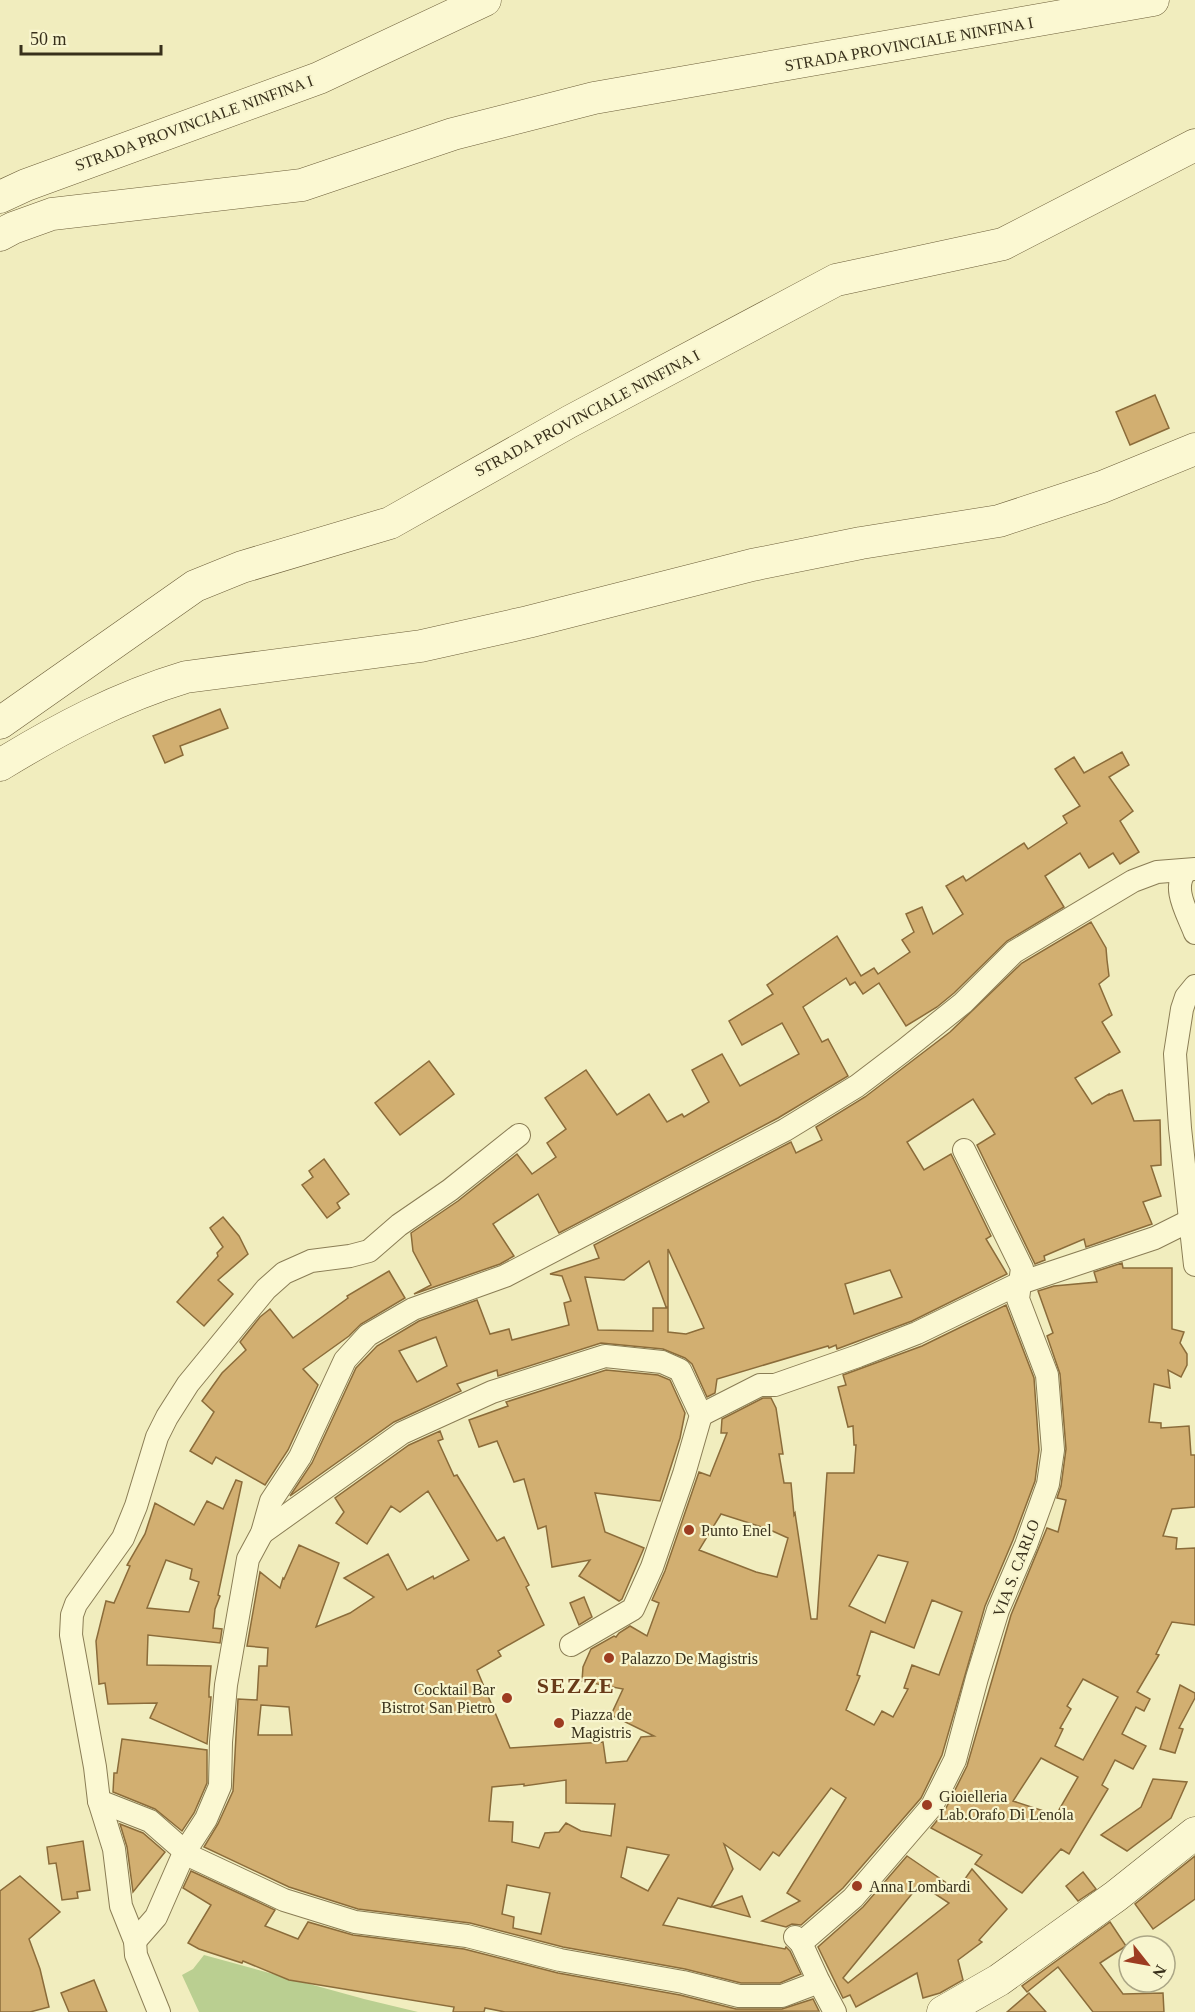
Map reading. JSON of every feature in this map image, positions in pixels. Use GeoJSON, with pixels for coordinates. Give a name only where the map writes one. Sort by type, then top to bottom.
{"type":"FeatureCollection","features":[{"type":"Feature","properties":{"kind":"street","name":"STRADA PROVINCIALE NINFINA I"},"geometry":{"type":"LineString","coordinates":[[0,197],[26,185],[319,78],[485,0]]}},
{"type":"Feature","properties":{"kind":"street","name":"STRADA PROVINCIALE NINFINA I"},"geometry":{"type":"LineString","coordinates":[[0,235],[52,214],[302,184],[453,134],[594,98],[1154,0]]}},
{"type":"Feature","properties":{"kind":"street","name":"STRADA PROVINCIALE NINFINA I"},"geometry":{"type":"LineString","coordinates":[[0,723],[195,586],[242,567],[390,523],[569,422],[836,280],[1003,244],[1195,145]]}},
{"type":"Feature","properties":{"kind":"street"},"geometry":{"type":"LineString","coordinates":[[0,765],[81,718],[150,688],[186,677],[421,646],[528,622],[752,565],[861,543],[999,521],[1102,487],[1195,449]]}},
{"type":"Feature","properties":{"kind":"street"},"geometry":{"type":"LineString","coordinates":[[1191,870],[1180,876],[1178,886],[1195,933]]}},
{"type":"Feature","properties":{"kind":"street"},"geometry":{"type":"LineString","coordinates":[[135,1941],[156,1917],[184,1853],[206,1819],[220,1785],[226,1685],[240,1593],[248,1559],[262,1533],[271,1501],[300,1457],[345,1360],[368,1335],[413,1309],[505,1276],[546,1256],[680,1183],[785,1130],[857,1086],[903,1051],[963,1003],[1014,952],[1132,881],[1156,872],[1191,870]]}},
{"type":"Feature","properties":{"kind":"street"},"geometry":{"type":"LineString","coordinates":[[1195,986],[1186,997],[1182,1009],[1175,1054],[1180,1128],[1195,1265]]}},
{"type":"Feature","properties":{"kind":"street"},"geometry":{"type":"LineString","coordinates":[[159,2012],[136,1955],[135,1941],[121,1906],[112,1840],[99,1801],[71,1635],[72,1616],[76,1604],[123,1538],[167,1417],[188,1384],[266,1290],[284,1273],[311,1261],[350,1257],[369,1251],[399,1225],[450,1190],[519,1135]]}},
{"type":"Feature","properties":{"kind":"street","name":"VIA S. CARLO"},"geometry":{"type":"LineString","coordinates":[[819,1982],[798,1940],[853,1898],[932,1806],[955,1760],[998,1610],[1026,1545],[1047,1484],[1053,1450],[1047,1375],[1018,1299],[1022,1268],[964,1150]]}},
{"type":"Feature","properties":{"kind":"street"},"geometry":{"type":"LineString","coordinates":[[701,1415],[760,1385],[776,1385],[917,1334],[1020,1283],[1155,1238],[1191,1220]]}},
{"type":"Feature","properties":{"kind":"street"},"geometry":{"type":"LineString","coordinates":[[262,1533],[402,1433],[492,1392],[605,1356],[662,1362],[680,1370],[701,1415],[684,1474],[652,1567],[633,1609],[572,1645]]}},
{"type":"Feature","properties":{"kind":"street"},"geometry":{"type":"LineString","coordinates":[[99,1801],[150,1821],[184,1853],[284,1900],[355,1922],[467,1936],[560,1960],[683,1982],[739,1996],[782,1996],[819,1982],[836,2012]]}},
{"type":"Feature","properties":{"kind":"street"},"geometry":{"type":"LineString","coordinates":[[943,2012],[999,1980],[1116,1896],[1195,1833]]}},
{"type":"Feature","properties":{"kind":"green space"},"geometry":{"type":"Polygon","coordinates":[[[204,1955],[418,2012],[199,2012],[182,1975],[193,1969],[204,1955]]]}},
{"type":"Feature","properties":{"kind":"building"},"geometry":{"type":"Polygon","coordinates":[[[1155,395],[1169,428],[1130,445],[1116,412],[1155,395]]]}},
{"type":"Feature","properties":{"kind":"building"},"geometry":{"type":"Polygon","coordinates":[[[220,709],[228,728],[180,746],[183,755],[165,763],[153,736],[220,709]]]}},
{"type":"Feature","properties":{"kind":"building"},"geometry":{"type":"Polygon","coordinates":[[[1122,752],[1129,765],[1109,777],[1133,811],[1120,821],[1139,852],[1120,864],[1113,853],[1089,868],[1080,853],[1045,876],[1064,907],[1007,941],[954,993],[937,1007],[906,1026],[879,983],[863,994],[855,982],[850,985],[846,978],[803,1007],[822,1042],[828,1039],[848,1076],[778,1118],[559,1233],[538,1194],[493,1224],[514,1256],[500,1264],[414,1294],[431,1285],[413,1251],[411,1233],[458,1201],[517,1154],[532,1174],[556,1157],[547,1143],[566,1129],[545,1098],[586,1070],[617,1115],[649,1094],[667,1122],[682,1114],[684,1117],[709,1102],[692,1070],[722,1054],[740,1086],[799,1054],[782,1023],[742,1045],[729,1021],[773,994],[767,985],[837,936],[861,976],[874,968],[878,974],[910,952],[902,940],[914,932],[906,914],[922,907],[933,934],[963,914],[946,886],[963,876],[966,881],[1024,843],[1028,849],[1067,823],[1063,816],[1080,806],[1055,769],[1074,757],[1084,773],[1122,752]]]}},
{"type":"Feature","properties":{"kind":"building"},"geometry":{"type":"Polygon","coordinates":[[[1091,922],[1106,948],[1109,976],[1099,984],[1112,1015],[1102,1022],[1120,1052],[1075,1078],[1092,1104],[1109,1094],[1122,1090],[1134,1121],[1160,1120],[1161,1165],[1151,1166],[1161,1196],[1143,1202],[1152,1224],[1086,1247],[1084,1239],[1044,1256],[1045,1260],[1035,1264],[977,1145],[995,1134],[973,1099],[907,1142],[924,1170],[951,1154],[991,1236],[986,1239],[1007,1274],[912,1321],[837,1349],[836,1345],[829,1348],[828,1346],[717,1379],[715,1393],[707,1397],[692,1364],[685,1358],[663,1349],[601,1343],[498,1376],[497,1370],[457,1384],[461,1391],[394,1422],[290,1496],[312,1463],[356,1368],[377,1346],[419,1321],[477,1300],[490,1334],[509,1329],[512,1340],[569,1325],[564,1303],[571,1301],[562,1276],[550,1274],[599,1258],[594,1245],[791,1142],[796,1153],[822,1140],[816,1127],[865,1097],[950,1032],[1022,963],[1091,922]],[[668,1249],[668,1307],[666,1307],[649,1261],[624,1280],[585,1277],[598,1330],[653,1331],[653,1308],[668,1308],[668,1332],[686,1334],[704,1328],[668,1249]],[[890,1270],[845,1284],[854,1314],[902,1297],[890,1270]],[[436,1337],[399,1351],[417,1382],[447,1366],[436,1337]]]}},
{"type":"Feature","properties":{"kind":"building"},"geometry":{"type":"Polygon","coordinates":[[[429,1061],[454,1094],[400,1135],[375,1103],[429,1061]]]}},
{"type":"Feature","properties":{"kind":"building"},"geometry":{"type":"Polygon","coordinates":[[[324,1159],[349,1194],[337,1203],[340,1208],[327,1218],[302,1185],[313,1177],[309,1171],[324,1159]]]}},
{"type":"Feature","properties":{"kind":"building"},"geometry":{"type":"Polygon","coordinates":[[[223,1217],[239,1236],[248,1254],[218,1280],[233,1294],[204,1326],[177,1302],[218,1256],[217,1253],[223,1247],[210,1228],[223,1217]]]}},
{"type":"Feature","properties":{"kind":"building"},"geometry":{"type":"Polygon","coordinates":[[[1122,1263],[1123,1268],[1172,1268],[1172,1329],[1184,1332],[1180,1343],[1187,1354],[1187,1365],[1181,1377],[1168,1370],[1170,1388],[1154,1384],[1149,1422],[1161,1423],[1161,1428],[1189,1426],[1191,1455],[1195,1455],[1195,1507],[1172,1509],[1163,1536],[1177,1538],[1176,1549],[1195,1548],[1195,1625],[1172,1622],[1156,1654],[1159,1655],[1137,1692],[1150,1699],[1144,1711],[1136,1707],[1122,1734],[1146,1746],[1133,1769],[1115,1760],[1102,1785],[1108,1789],[1069,1854],[1061,1849],[1022,1893],[975,1864],[982,1855],[931,1828],[944,1812],[967,1766],[1011,1615],[1047,1528],[1058,1532],[1066,1500],[1057,1498],[1066,1449],[1060,1374],[1047,1336],[1053,1333],[1038,1291],[1054,1286],[1097,1282],[1094,1272],[1122,1263]],[[1083,1679],[1067,1706],[1071,1709],[1060,1728],[1063,1729],[1055,1746],[1083,1760],[1118,1697],[1083,1679]],[[1041,1758],[1013,1801],[1056,1815],[1078,1777],[1041,1758]]]}},
{"type":"Feature","properties":{"kind":"building"},"geometry":{"type":"Polygon","coordinates":[[[389,1271],[405,1298],[361,1324],[349,1336],[303,1369],[318,1385],[288,1450],[265,1485],[216,1457],[212,1464],[190,1451],[214,1412],[202,1401],[222,1373],[246,1350],[240,1342],[260,1317],[270,1309],[293,1338],[348,1298],[347,1296],[389,1271]]]}},
{"type":"Feature","properties":{"kind":"building"},"geometry":{"type":"Polygon","coordinates":[[[1006,1305],[1034,1378],[1039,1450],[1035,1481],[985,1606],[942,1755],[921,1798],[843,1888],[801,1925],[792,1924],[786,1927],[762,1921],[800,1901],[787,1893],[846,1798],[831,1788],[779,1856],[773,1852],[760,1870],[724,1844],[733,1869],[711,1907],[678,1898],[663,1925],[785,1949],[786,1947],[801,1974],[780,1983],[741,1983],[685,1969],[563,1947],[470,1923],[358,1909],[289,1887],[204,1847],[218,1824],[233,1791],[238,1699],[257,1700],[259,1666],[267,1666],[268,1648],[247,1646],[260,1572],[280,1588],[299,1545],[339,1563],[316,1627],[350,1613],[374,1597],[344,1578],[388,1554],[407,1590],[433,1576],[434,1579],[469,1560],[428,1491],[400,1512],[391,1506],[367,1544],[336,1523],[344,1512],[335,1498],[409,1445],[440,1431],[443,1439],[438,1441],[454,1476],[457,1475],[497,1541],[504,1537],[529,1585],[526,1587],[544,1625],[498,1651],[501,1656],[477,1670],[510,1748],[603,1742],[606,1763],[627,1761],[641,1737],[654,1736],[611,1715],[623,1689],[582,1681],[583,1667],[591,1649],[616,1637],[630,1626],[647,1636],[659,1603],[652,1600],[665,1571],[699,1472],[710,1476],[727,1433],[721,1433],[722,1419],[763,1398],[771,1398],[776,1408],[783,1454],[779,1454],[784,1483],[791,1483],[811,1619],[817,1619],[827,1473],[854,1473],[856,1445],[854,1445],[853,1426],[848,1427],[838,1387],[846,1385],[843,1375],[922,1346],[1006,1305]],[[721,1514],[699,1550],[756,1572],[777,1577],[788,1538],[721,1514]],[[878,1555],[849,1606],[885,1623],[908,1562],[878,1555]],[[932,1600],[914,1648],[871,1631],[857,1675],[860,1676],[846,1710],[874,1725],[882,1711],[893,1717],[908,1689],[904,1688],[912,1665],[939,1675],[962,1612],[932,1600]],[[261,1705],[258,1735],[292,1735],[289,1707],[261,1705]],[[566,1780],[524,1786],[524,1784],[492,1787],[489,1821],[513,1822],[512,1842],[539,1848],[545,1833],[559,1832],[566,1823],[581,1831],[611,1836],[615,1804],[566,1803],[566,1780]],[[627,1847],[621,1877],[648,1891],[669,1855],[627,1847]],[[507,1885],[502,1914],[514,1917],[513,1928],[541,1934],[550,1893],[507,1885]]]}},
{"type":"Feature","properties":{"kind":"building"},"geometry":{"type":"Polygon","coordinates":[[[606,1370],[658,1375],[670,1380],[685,1413],[680,1438],[660,1501],[595,1493],[605,1532],[644,1548],[622,1599],[619,1601],[579,1576],[590,1560],[552,1567],[546,1526],[538,1529],[524,1479],[514,1482],[497,1441],[479,1447],[469,1420],[508,1406],[506,1402],[606,1370]]]}},
{"type":"Feature","properties":{"kind":"building"},"geometry":{"type":"Polygon","coordinates":[[[236,1480],[242,1482],[218,1595],[220,1596],[215,1609],[213,1628],[222,1629],[220,1643],[148,1635],[147,1665],[211,1666],[207,1744],[150,1718],[157,1703],[108,1704],[105,1683],[99,1684],[96,1641],[106,1601],[114,1603],[130,1566],[127,1565],[145,1534],[155,1503],[194,1525],[207,1501],[223,1509],[236,1480]],[[166,1560],[147,1608],[189,1612],[199,1582],[190,1579],[192,1569],[166,1560]]]}},
{"type":"Feature","properties":{"kind":"building"},"geometry":{"type":"Polygon","coordinates":[[[584,1597],[592,1617],[579,1625],[570,1603],[584,1597]]]}},
{"type":"Feature","properties":{"kind":"building"},"geometry":{"type":"Polygon","coordinates":[[[1180,1685],[1195,1693],[1195,1698],[1179,1728],[1183,1729],[1175,1753],[1160,1749],[1180,1685]]]}},
{"type":"Feature","properties":{"kind":"building"},"geometry":{"type":"Polygon","coordinates":[[[122,1739],[207,1750],[207,1783],[194,1813],[182,1831],[155,1809],[113,1792],[114,1773],[117,1773],[122,1739]]]}},
{"type":"Feature","properties":{"kind":"building"},"geometry":{"type":"Polygon","coordinates":[[[1153,1779],[1187,1782],[1171,1818],[1127,1851],[1101,1835],[1141,1807],[1153,1779]]]}},
{"type":"Feature","properties":{"kind":"building"},"geometry":{"type":"Polygon","coordinates":[[[120,1824],[143,1833],[165,1852],[133,1892],[127,1847],[120,1824]]]}},
{"type":"Feature","properties":{"kind":"building"},"geometry":{"type":"Polygon","coordinates":[[[83,1841],[90,1890],[77,1892],[78,1898],[62,1900],[56,1863],[49,1864],[47,1847],[83,1841]]]}},
{"type":"Feature","properties":{"kind":"building"},"geometry":{"type":"Polygon","coordinates":[[[907,1856],[957,1890],[972,1869],[1007,1909],[979,1940],[982,1942],[958,1960],[963,1980],[940,1993],[923,1998],[917,1973],[856,2007],[850,1995],[843,1998],[818,1947],[863,1907],[907,1856]],[[920,1884],[843,1978],[848,1983],[949,1903],[920,1884]]]}},
{"type":"Feature","properties":{"kind":"building"},"geometry":{"type":"Polygon","coordinates":[[[1195,1856],[1195,1899],[1153,1929],[1135,1904],[1195,1856]]]}},
{"type":"Feature","properties":{"kind":"building"},"geometry":{"type":"Polygon","coordinates":[[[191,1871],[275,1910],[265,1926],[298,1939],[308,1922],[353,1935],[464,1949],[558,1973],[680,1995],[736,2009],[782,2009],[813,1999],[819,2011],[505,2012],[485,2008],[484,2012],[453,2012],[454,2007],[289,1980],[243,1961],[242,1963],[199,1949],[188,1943],[211,1905],[183,1888],[191,1871]]]}},
{"type":"Feature","properties":{"kind":"building"},"geometry":{"type":"Polygon","coordinates":[[[1083,1872],[1096,1889],[1078,1901],[1066,1886],[1083,1872]]]}},
{"type":"Feature","properties":{"kind":"building"},"geometry":{"type":"Polygon","coordinates":[[[20,1876],[60,1912],[29,1939],[40,1969],[49,2007],[30,2012],[0,2012],[0,1891],[20,1876]]]}},
{"type":"Feature","properties":{"kind":"building"},"geometry":{"type":"Polygon","coordinates":[[[742,1896],[750,1917],[712,1907],[742,1896]]]}},
{"type":"Feature","properties":{"kind":"building"},"geometry":{"type":"Polygon","coordinates":[[[1110,1922],[1118,1934],[1117,1952],[1100,1963],[1117,1986],[1117,1994],[1163,1994],[1164,2012],[1093,2012],[1058,1967],[1027,1992],[1022,1986],[1110,1922]]]}},
{"type":"Feature","properties":{"kind":"building"},"geometry":{"type":"Polygon","coordinates":[[[94,1980],[107,2012],[69,2012],[61,1993],[94,1980]]]}},
{"type":"Feature","properties":{"kind":"building"},"geometry":{"type":"Polygon","coordinates":[[[1029,1993],[1046,2012],[1007,2012],[1029,1993]]]}},
{"type":"Feature","properties":{"kind":"place","name":"Punto Enel"},"geometry":{"type":"Point","coordinates":[689,1530]}},
{"type":"Feature","properties":{"kind":"place","name":"Palazzo De Magistris"},"geometry":{"type":"Point","coordinates":[609,1658]}},
{"type":"Feature","properties":{"kind":"place","name":"Cocktail Bar Bistrot San Pietro"},"geometry":{"type":"Point","coordinates":[507,1698]}},
{"type":"Feature","properties":{"kind":"place","name":"Piazza de Magistris"},"geometry":{"type":"Point","coordinates":[559,1723]}},
{"type":"Feature","properties":{"kind":"place","name":"Gioielleria Lab.Orafo Di Lenola"},"geometry":{"type":"Point","coordinates":[927,1805]}},
{"type":"Feature","properties":{"kind":"place","name":"Anna Lombardi"},"geometry":{"type":"Point","coordinates":[857,1886]}},
{"type":"Feature","properties":{"kind":"district","name":"SEZZE"},"geometry":{"type":"Point","coordinates":[576,1685]}}]}
